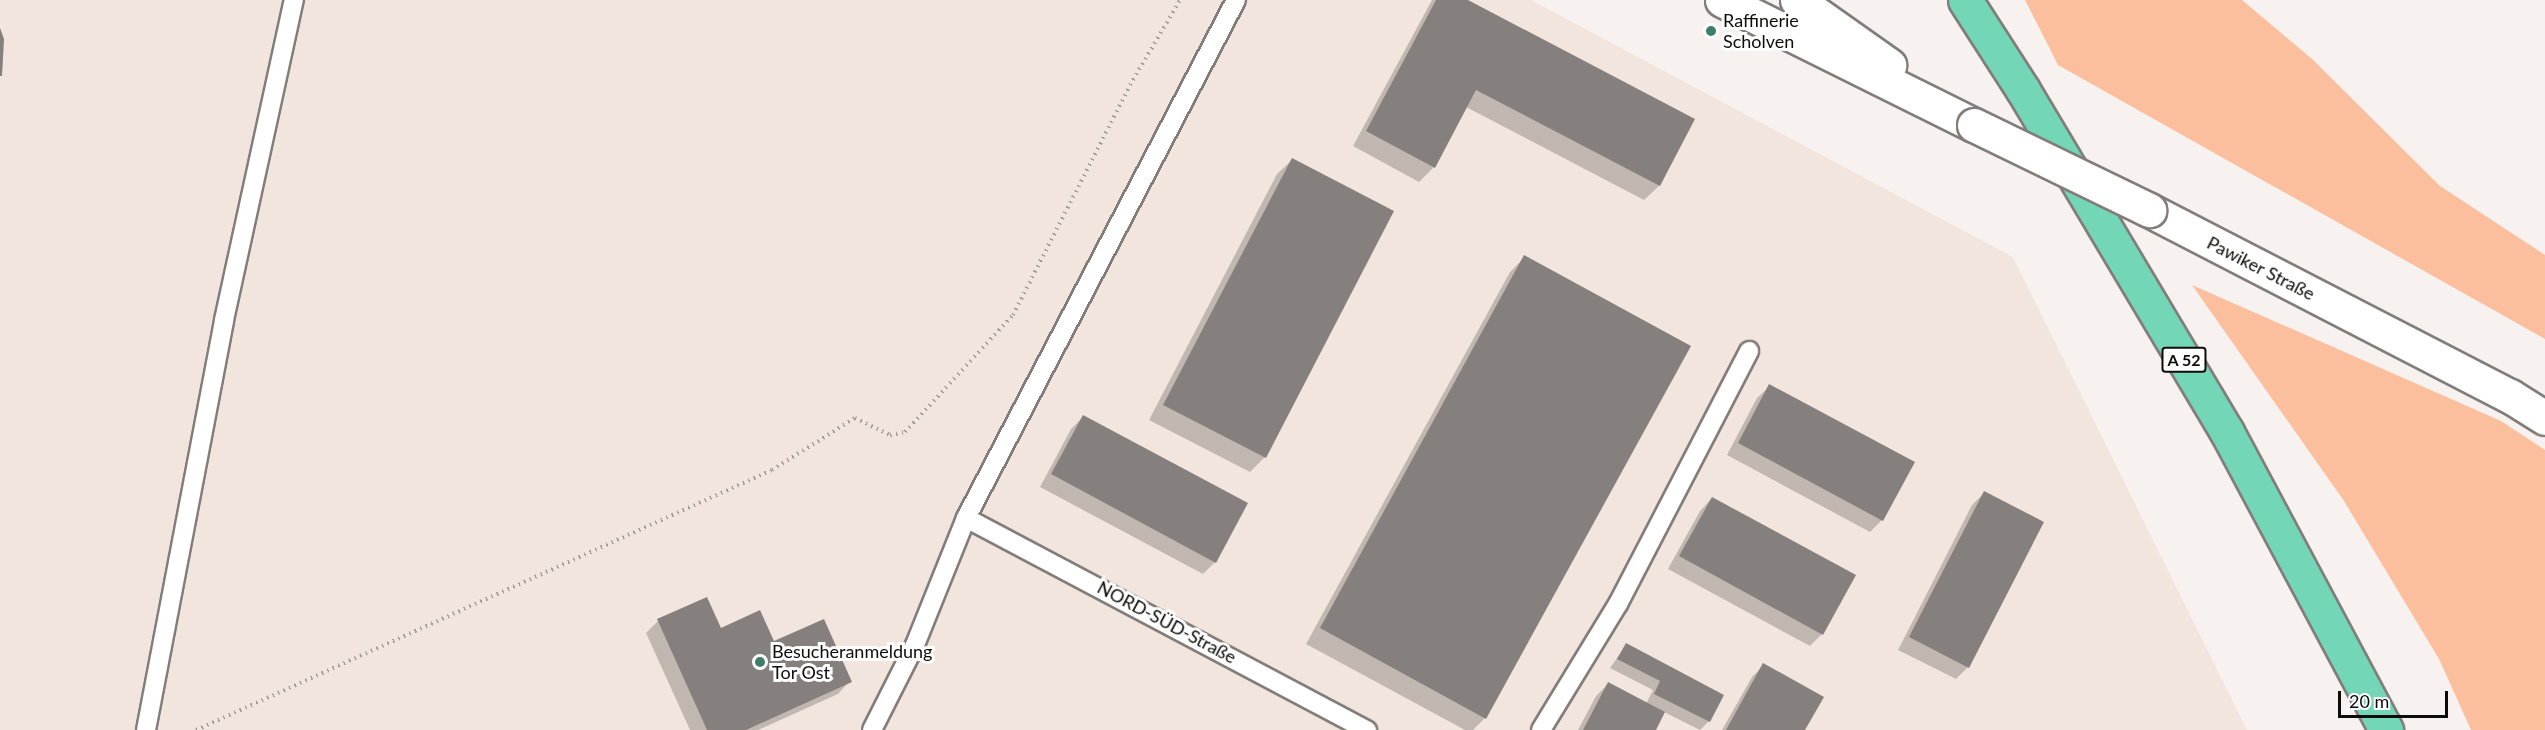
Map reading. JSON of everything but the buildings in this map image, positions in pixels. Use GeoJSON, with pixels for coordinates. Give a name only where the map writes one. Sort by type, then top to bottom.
{"type":"FeatureCollection","features":[{"type":"Feature","properties":{"kind":"highway","name":"A 52"},"geometry":{"type":"LineString","coordinates":[[1965,0],[2023,90],[2227,432],[2386,730]]}},
{"type":"Feature","properties":{"kind":"street","name":"Pawiker Straße"},"geometry":{"type":"LineString","coordinates":[[1722,0],[2149,210],[2510,396],[2545,418]]}},
{"type":"Feature","properties":{"kind":"street","name":"Pawiker Straße"},"geometry":{"type":"LineString","coordinates":[[1797,0],[1974,125]]}},
{"type":"Feature","properties":{"kind":"lane"},"geometry":{"type":"LineString","coordinates":[[146,730],[224,320],[294,0]]}},
{"type":"Feature","properties":{"kind":"lane"},"geometry":{"type":"LineString","coordinates":[[872,730],[915,645],[966,518],[1236,0]]}},
{"type":"Feature","properties":{"kind":"lane"},"geometry":{"type":"LineString","coordinates":[[1541,730],[1618,604],[1749,351]]}},
{"type":"Feature","properties":{"kind":"lane","name":"NORD-SÜD-Straße"},"geometry":{"type":"LineString","coordinates":[[966,518],[1367,730]]}},
{"type":"Feature","properties":{"kind":"path"},"geometry":{"type":"LineString","coordinates":[[196,730],[772,470],[855,418],[890,435],[905,432],[1013,315],[1130,85],[1180,0]]}},
{"type":"Feature","properties":{"kind":"shaded area"},"geometry":{"type":"Polygon","coordinates":[[[0,0],[1531,0],[2013,257],[2247,730],[0,730],[0,0]]]}},
{"type":"Feature","properties":{"kind":"shaded area"},"geometry":{"type":"Polygon","coordinates":[[[2025,0],[2242,0],[2312,59],[2440,186],[2545,255],[2545,339],[2058,65],[2025,0]]]}},
{"type":"Feature","properties":{"kind":"shaded area"},"geometry":{"type":"Polygon","coordinates":[[[2192,285],[2501,421],[2545,450],[2545,730],[2471,730],[2439,659],[2344,501],[2192,285]]]}},
{"type":"Feature","properties":{"kind":"place","name":"Raffinerie Scholven"},"geometry":{"type":"Point","coordinates":[1711,31]}},
{"type":"Feature","properties":{"kind":"place","name":"Besucheranmeldung Tor Ost"},"geometry":{"type":"Point","coordinates":[760,662]}}]}
